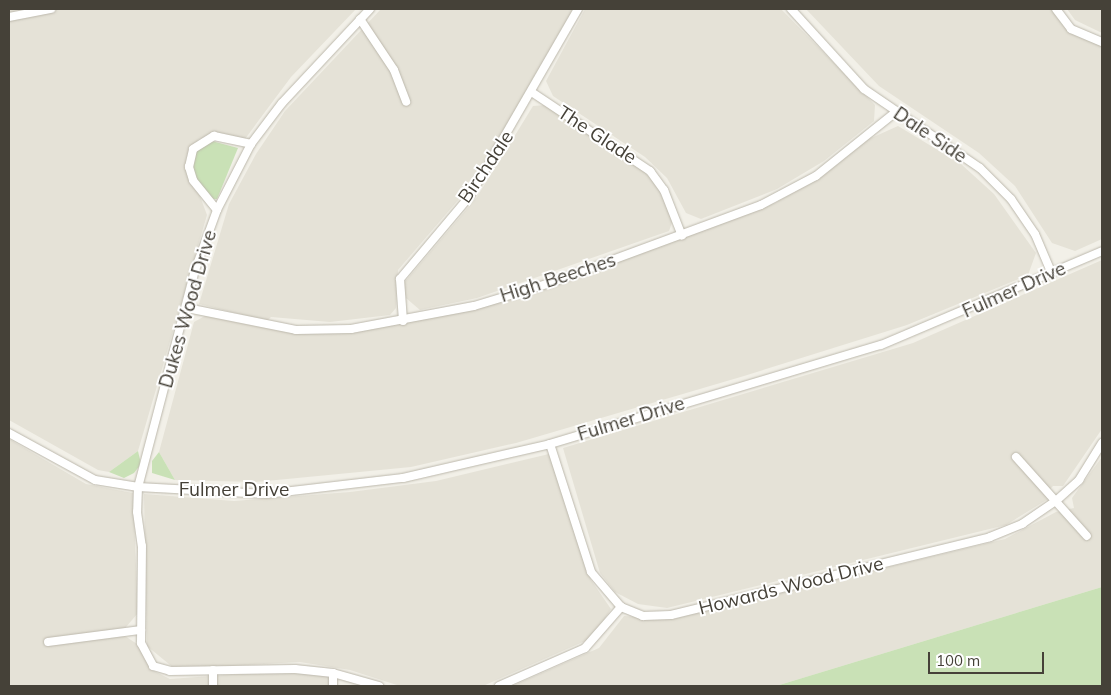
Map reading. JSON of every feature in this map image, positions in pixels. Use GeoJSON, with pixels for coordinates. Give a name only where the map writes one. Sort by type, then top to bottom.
{"type":"FeatureCollection","features":[{"type":"Feature","properties":{"kind":"street"},"geometry":{"type":"LineString","coordinates":[[9,17],[51,9]]}},
{"type":"Feature","properties":{"kind":"street","name":"Dukes Wood Drive"},"geometry":{"type":"LineString","coordinates":[[370,9],[282,103],[251,144],[217,210],[186,308],[138,487],[140,630],[146,657],[154,666],[213,670],[333,673],[380,686]]}},
{"type":"Feature","properties":{"kind":"street","name":"Birchdale"},"geometry":{"type":"LineString","coordinates":[[403,321],[400,279],[470,196],[533,93],[578,9]]}},
{"type":"Feature","properties":{"kind":"street","name":"Dale Side"},"geometry":{"type":"LineString","coordinates":[[791,9],[864,89],[980,168],[1011,199],[1035,234],[1052,274]]}},
{"type":"Feature","properties":{"kind":"street"},"geometry":{"type":"LineString","coordinates":[[1056,9],[1071,29],[1102,42]]}},
{"type":"Feature","properties":{"kind":"street"},"geometry":{"type":"LineString","coordinates":[[360,19],[394,70],[406,102]]}},
{"type":"Feature","properties":{"kind":"street","name":"The Glade"},"geometry":{"type":"LineString","coordinates":[[533,93],[650,171],[664,190],[682,236]]}},
{"type":"Feature","properties":{"kind":"street","name":"High Beeches"},"geometry":{"type":"LineString","coordinates":[[186,308],[296,330],[351,329],[403,321],[540,286],[682,236],[761,205],[816,176],[896,112]]}},
{"type":"Feature","properties":{"kind":"street"},"geometry":{"type":"LineString","coordinates":[[217,210],[193,180],[189,167],[193,149],[214,136],[251,144]]}},
{"type":"Feature","properties":{"kind":"street","name":"Fulmer Drive"},"geometry":{"type":"LineString","coordinates":[[138,487],[266,494],[403,478],[550,444],[881,345],[1052,274],[1102,251]]}},
{"type":"Feature","properties":{"kind":"street"},"geometry":{"type":"LineString","coordinates":[[9,433],[95,480],[138,487]]}},
{"type":"Feature","properties":{"kind":"street","name":"Howards Wood Drive"},"geometry":{"type":"LineString","coordinates":[[550,444],[591,572],[621,607],[643,616],[700,608],[990,537],[1022,524],[1057,500],[1079,480],[1102,443]]}},
{"type":"Feature","properties":{"kind":"street"},"geometry":{"type":"LineString","coordinates":[[1016,457],[1057,500],[1087,536]]}},
{"type":"Feature","properties":{"kind":"street"},"geometry":{"type":"LineString","coordinates":[[499,686],[585,648],[621,607]]}},
{"type":"Feature","properties":{"kind":"street"},"geometry":{"type":"LineString","coordinates":[[48,642],[140,630]]}},
{"type":"Feature","properties":{"kind":"street"},"geometry":{"type":"LineString","coordinates":[[213,670],[213,686]]}},
{"type":"Feature","properties":{"kind":"street"},"geometry":{"type":"LineString","coordinates":[[333,673],[334,686]]}},
{"type":"Feature","properties":{"kind":"shaded area"},"geometry":{"type":"Polygon","coordinates":[[[9,9],[356,9],[291,77],[245,139],[214,135],[199,139],[186,159],[207,215],[138,451],[109,472],[98,470],[9,420],[9,9]]]}},
{"type":"Feature","properties":{"kind":"shaded area"},"geometry":{"type":"Polygon","coordinates":[[[381,9],[573,9],[507,125],[459,199],[398,270],[396,308],[390,315],[330,322],[271,317],[267,321],[199,304],[229,204],[256,154],[285,111],[381,9]]]}},
{"type":"Feature","properties":{"kind":"shaded area"},"geometry":{"type":"Polygon","coordinates":[[[585,9],[781,9],[875,105],[874,121],[824,161],[777,189],[701,219],[686,213],[667,178],[645,157],[553,96],[546,81],[585,9]]]}},
{"type":"Feature","properties":{"kind":"shaded area"},"geometry":{"type":"Polygon","coordinates":[[[806,9],[1053,9],[1075,35],[1102,45],[1102,239],[1075,251],[1052,243],[1015,186],[979,153],[879,86],[806,9]]]}},
{"type":"Feature","properties":{"kind":"shaded area"},"geometry":{"type":"Polygon","coordinates":[[[1067,9],[1102,9],[1102,33],[1075,20],[1067,9]]]}},
{"type":"Feature","properties":{"kind":"shaded area"},"geometry":{"type":"Polygon","coordinates":[[[546,105],[636,162],[657,186],[673,220],[669,231],[477,298],[420,310],[406,298],[403,284],[477,197],[533,106],[546,105]]]}},
{"type":"Feature","properties":{"kind":"shaded area"},"geometry":{"type":"Polygon","coordinates":[[[898,126],[961,164],[994,194],[1036,253],[1028,275],[907,325],[744,376],[516,443],[411,467],[256,482],[175,480],[159,452],[194,322],[205,316],[280,331],[363,327],[452,312],[636,254],[775,203],[824,175],[869,139],[898,126]]]}},
{"type":"Feature","properties":{"kind":"shaded area"},"geometry":{"type":"Polygon","coordinates":[[[1102,260],[1102,429],[1063,486],[1053,486],[1047,492],[1048,499],[1006,525],[667,608],[638,604],[615,592],[600,573],[563,448],[913,343],[1102,260]]]}},
{"type":"Feature","properties":{"kind":"shaded area"},"geometry":{"type":"Polygon","coordinates":[[[9,439],[86,484],[133,493],[138,613],[126,627],[125,636],[137,644],[154,671],[170,679],[267,672],[325,675],[339,686],[9,686],[9,439]]]}},
{"type":"Feature","properties":{"kind":"shaded area"},"geometry":{"type":"Polygon","coordinates":[[[549,454],[591,580],[611,609],[592,638],[483,686],[400,686],[350,670],[300,662],[175,669],[147,646],[144,494],[234,501],[350,492],[436,481],[549,454]]]}},
{"type":"Feature","properties":{"kind":"shaded area"},"geometry":{"type":"Polygon","coordinates":[[[1102,457],[1102,587],[776,686],[512,686],[599,648],[624,616],[673,619],[1005,539],[1056,512],[1074,508],[1072,498],[1102,457]]]}},
{"type":"Feature","properties":{"kind":"green space"},"geometry":{"type":"Polygon","coordinates":[[[208,140],[238,148],[217,199],[207,199],[192,174],[197,149],[208,140]]]}},
{"type":"Feature","properties":{"kind":"green space"},"geometry":{"type":"Polygon","coordinates":[[[138,451],[141,464],[134,473],[124,478],[109,472],[138,451]]]}},
{"type":"Feature","properties":{"kind":"green space"},"geometry":{"type":"Polygon","coordinates":[[[159,452],[175,480],[152,473],[152,461],[159,452]]]}},
{"type":"Feature","properties":{"kind":"green space"},"geometry":{"type":"Polygon","coordinates":[[[1102,587],[1102,686],[776,686],[1102,587]]]}}]}
